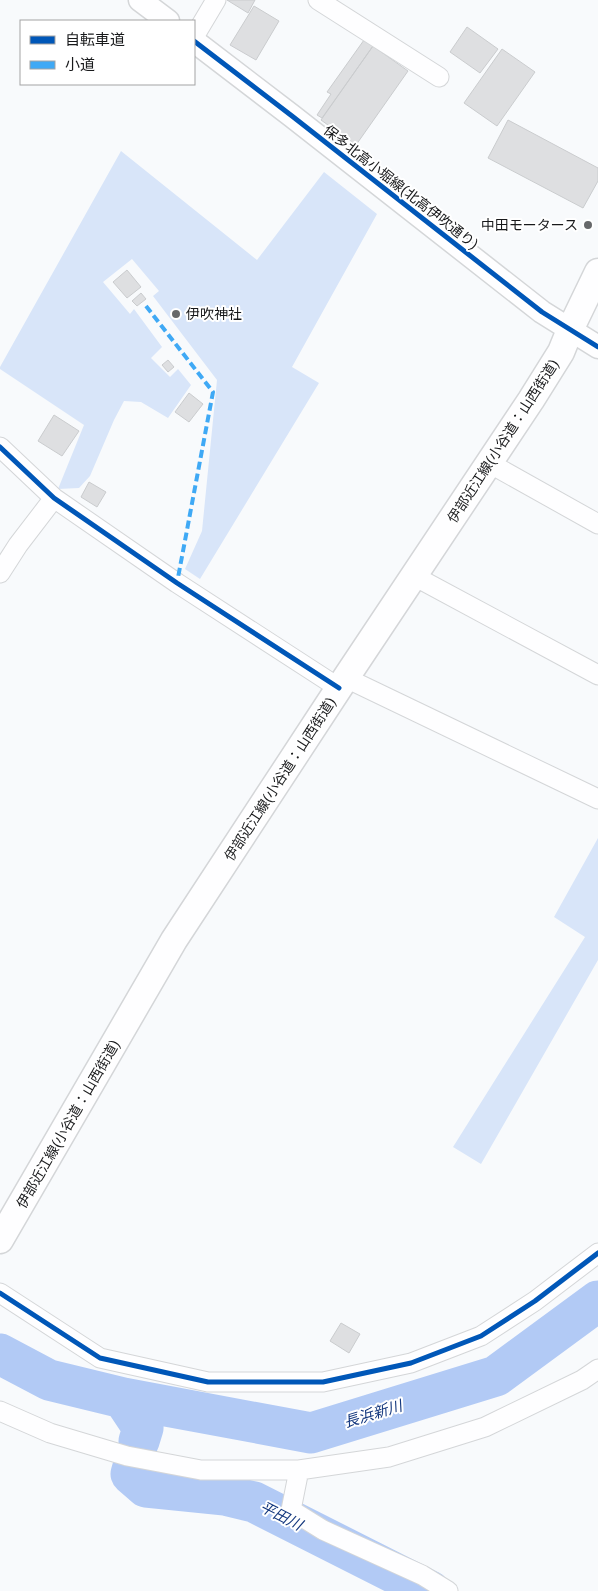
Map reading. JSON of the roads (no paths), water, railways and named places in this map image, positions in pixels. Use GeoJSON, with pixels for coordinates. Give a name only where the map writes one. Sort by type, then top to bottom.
{"type":"FeatureCollection","features":[{"type":"Feature","properties":{"kind":"main road","name":"伊部近江線(小谷道：山西街道)"},"geometry":{"type":"LineString","coordinates":[[0,1240],[174,940],[561,352],[598,272]]}},
{"type":"Feature","properties":{"kind":"street"},"geometry":{"type":"LineString","coordinates":[[140,0],[167,20]]}},
{"type":"Feature","properties":{"kind":"street"},"geometry":{"type":"LineString","coordinates":[[195,35],[216,0]]}},
{"type":"Feature","properties":{"kind":"street"},"geometry":{"type":"LineString","coordinates":[[318,0],[439,77]]}},
{"type":"Feature","properties":{"kind":"street","name":"保多北高小堀線(北高伊吹通り)"},"geometry":{"type":"LineString","coordinates":[[195,42],[542,312],[598,347]]}},
{"type":"Feature","properties":{"kind":"street"},"geometry":{"type":"LineString","coordinates":[[0,447],[54,498],[177,583],[343,683],[598,799]]}},
{"type":"Feature","properties":{"kind":"street"},"geometry":{"type":"LineString","coordinates":[[489,463],[598,524]]}},
{"type":"Feature","properties":{"kind":"street"},"geometry":{"type":"LineString","coordinates":[[0,573],[18,545],[54,498]]}},
{"type":"Feature","properties":{"kind":"street"},"geometry":{"type":"LineString","coordinates":[[414,576],[598,675]]}},
{"type":"Feature","properties":{"kind":"street"},"geometry":{"type":"LineString","coordinates":[[0,1294],[100,1358],[208,1382],[323,1382],[411,1363],[481,1336],[535,1301],[598,1253]]}},
{"type":"Feature","properties":{"kind":"street"},"geometry":{"type":"LineString","coordinates":[[0,1412],[50,1433],[127,1456],[201,1470],[299,1470],[388,1457],[485,1427],[582,1380],[598,1370]]}},
{"type":"Feature","properties":{"kind":"street"},"geometry":{"type":"LineString","coordinates":[[299,1470],[290,1510],[323,1530],[422,1575],[448,1591]]}},
{"type":"Feature","properties":{"kind":"waterway","name":"長浜新川"},"geometry":{"type":"LineString","coordinates":[[0,1354],[49,1380],[123,1398],[311,1433],[496,1376],[598,1301]]}},
{"type":"Feature","properties":{"kind":"waterway","name":"平田川"},"geometry":{"type":"LineString","coordinates":[[123,1398],[143,1428],[139,1441]]}},
{"type":"Feature","properties":{"kind":"waterway","name":"平田川"},"geometry":{"type":"LineString","coordinates":[[133,1467],[131,1474],[146,1487],[225,1495],[254,1502],[430,1591]]}},
{"type":"Feature","properties":{"kind":"place","name":"中田モータース"},"geometry":{"type":"Point","coordinates":[588,225]}},
{"type":"Feature","properties":{"kind":"place","name":"伊吹神社"},"geometry":{"type":"Point","coordinates":[176,314]}}]}
